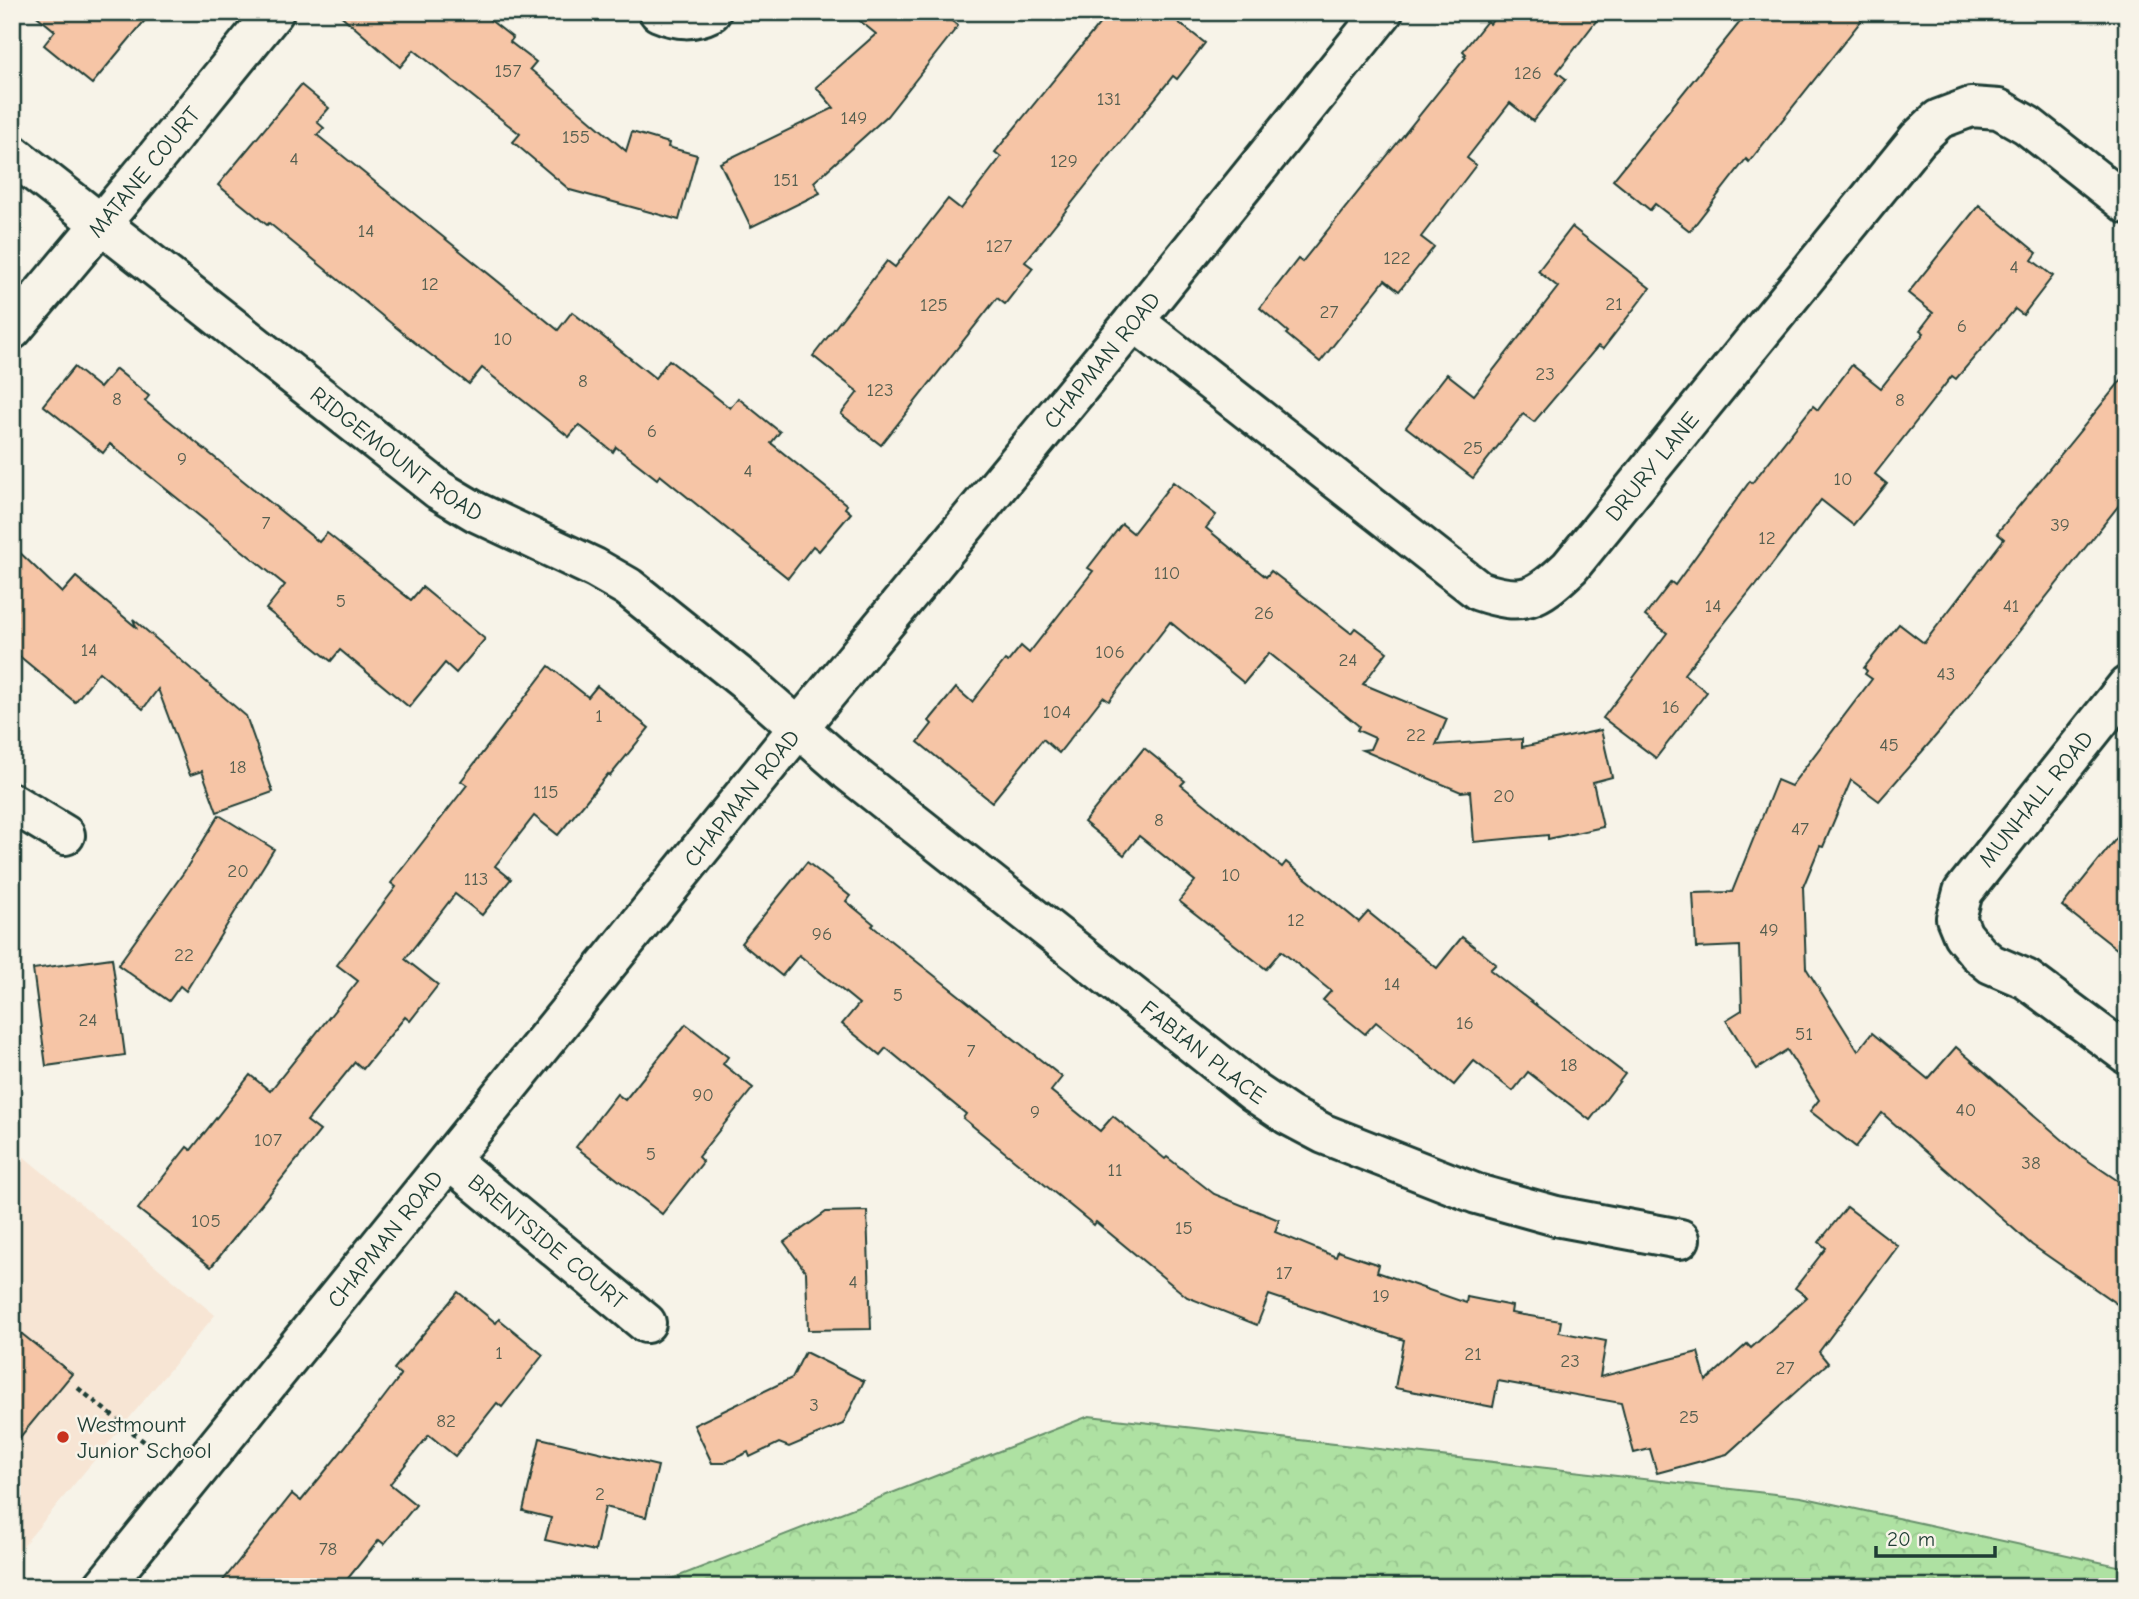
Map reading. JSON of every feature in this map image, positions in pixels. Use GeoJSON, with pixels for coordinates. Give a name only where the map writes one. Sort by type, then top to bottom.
{"type":"FeatureCollection","features":[{"type":"Feature","properties":{"kind":"street","name":"MATANE COURT"},"geometry":{"type":"LineString","coordinates":[[12,330],[274,12]]}},
{"type":"Feature","properties":{"kind":"street"},"geometry":{"type":"LineString","coordinates":[[659,12],[674,18],[695,19],[711,12]]}},
{"type":"Feature","properties":{"kind":"street","name":"CHAPMAN ROAD"},"geometry":{"type":"LineString","coordinates":[[103,1587],[799,727],[1134,321],[1383,12]]}},
{"type":"Feature","properties":{"kind":"street","name":"DRURY LANE"},"geometry":{"type":"LineString","coordinates":[[1134,321],[1479,591],[1504,600],[1529,597],[1549,586],[1570,567],[1918,139],[1939,119],[1971,107],[1999,109],[2027,125],[2127,204]]}},
{"type":"Feature","properties":{"kind":"street","name":"RIDGEMOUNT ROAD"},"geometry":{"type":"LineString","coordinates":[[12,154],[439,490],[476,512],[595,568],[628,587],[799,727]]}},
{"type":"Feature","properties":{"kind":"street","name":"MUNHALL ROAD"},"geometry":{"type":"LineString","coordinates":[[2127,686],[1963,892],[1956,918],[1963,935],[1991,964],[2026,979],[2127,1054]]}},
{"type":"Feature","properties":{"kind":"street","name":"FABIAN PLACE"},"geometry":{"type":"LineString","coordinates":[[799,727],[848,771],[1181,1035],[1288,1115],[1324,1134],[1477,1194],[1556,1216],[1680,1239]]}},
{"type":"Feature","properties":{"kind":"street"},"geometry":{"type":"LineString","coordinates":[[12,803],[65,835]]}},
{"type":"Feature","properties":{"kind":"street","name":"BRENTSIDE COURT"},"geometry":{"type":"LineString","coordinates":[[449,1160],[646,1323]]}},
{"type":"Feature","properties":{"kind":"path"},"geometry":{"type":"LineString","coordinates":[[78,1388],[152,1448]]}},
{"type":"Feature","properties":{"kind":"shaded area","name":"Westmount Junior School"},"geometry":{"type":"Polygon","coordinates":[[[12,1147],[215,1315],[12,1559],[12,1147]]]}},
{"type":"Feature","properties":{"kind":"green space"},"geometry":{"type":"Polygon","coordinates":[[[1089,1416],[1801,1497],[2127,1568],[2127,1587],[651,1587],[1089,1416]]]}},
{"type":"Feature","properties":{"kind":"building"},"geometry":{"type":"Polygon","coordinates":[[[32,12],[152,12],[92,84],[44,45],[55,31],[32,12]]]}},
{"type":"Feature","properties":{"kind":"building"},"geometry":{"type":"Polygon","coordinates":[[[337,12],[480,12],[513,38],[510,42],[536,62],[530,69],[626,151],[632,132],[669,143],[668,147],[697,155],[679,220],[570,190],[513,142],[520,134],[414,50],[400,67],[337,12]]]}},
{"type":"Feature","properties":{"kind":"building"},"geometry":{"type":"Polygon","coordinates":[[[849,12],[941,12],[958,26],[887,116],[814,182],[820,193],[751,227],[720,163],[834,108],[816,87],[876,34],[849,12]]]}},
{"type":"Feature","properties":{"kind":"building"},"geometry":{"type":"Polygon","coordinates":[[[1109,12],[1165,12],[1205,43],[1177,79],[1173,76],[1025,262],[1033,268],[1005,304],[997,298],[881,445],[841,414],[858,392],[813,356],[887,261],[895,267],[948,199],[961,209],[1001,157],[995,152],[1109,12]]]}},
{"type":"Feature","properties":{"kind":"building"},"geometry":{"type":"Polygon","coordinates":[[[1499,12],[1603,12],[1557,72],[1566,79],[1533,121],[1510,103],[1467,158],[1476,165],[1421,237],[1434,247],[1399,291],[1385,280],[1320,362],[1260,308],[1298,259],[1302,262],[1466,57],[1463,51],[1487,21],[1490,24],[1499,12]]]}},
{"type":"Feature","properties":{"kind":"building"},"geometry":{"type":"Polygon","coordinates":[[[1748,12],[1868,12],[1749,162],[1746,159],[1690,231],[1655,204],[1650,210],[1613,180],[1748,12]]]}},
{"type":"Feature","properties":{"kind":"building"},"geometry":{"type":"Polygon","coordinates":[[[301,85],[329,108],[317,122],[324,128],[317,135],[558,330],[572,312],[655,378],[669,360],[730,408],[738,398],[780,432],[771,443],[847,505],[845,508],[851,513],[819,551],[813,546],[788,578],[660,475],[657,479],[616,447],[613,452],[579,425],[569,437],[482,368],[469,384],[414,342],[269,223],[267,225],[218,185],[301,85]]]}},
{"type":"Feature","properties":{"kind":"building"},"geometry":{"type":"Polygon","coordinates":[[[1979,205],[2037,253],[2032,260],[2053,276],[2023,315],[2015,309],[1956,379],[1952,376],[1875,474],[1887,484],[1853,525],[1821,500],[1684,674],[1707,692],[1656,758],[1603,718],[1667,633],[1645,616],[1671,582],[1675,585],[1750,481],[1752,483],[1813,406],[1818,410],[1852,365],[1881,388],[1924,333],[1920,330],[1933,313],[1908,293],[1979,205]]]}},
{"type":"Feature","properties":{"kind":"building"},"geometry":{"type":"Polygon","coordinates":[[[1572,227],[1650,288],[1603,349],[1598,346],[1534,422],[1523,414],[1473,478],[1406,427],[1447,374],[1474,395],[1558,287],[1538,271],[1572,227]]]}},
{"type":"Feature","properties":{"kind":"building"},"geometry":{"type":"Polygon","coordinates":[[[74,367],[100,388],[116,369],[149,396],[145,401],[319,542],[327,533],[411,600],[422,587],[485,639],[456,673],[445,663],[409,707],[340,650],[331,661],[266,609],[285,585],[110,444],[103,453],[43,405],[74,367]]]}},
{"type":"Feature","properties":{"kind":"building"},"geometry":{"type":"Polygon","coordinates":[[[2127,373],[2127,495],[1940,731],[1879,801],[1851,780],[1803,887],[1806,968],[1858,1051],[1872,1033],[1928,1079],[1956,1047],[2080,1155],[2127,1187],[2127,1311],[2032,1245],[1882,1113],[1856,1147],[1810,1111],[1819,1100],[1787,1050],[1757,1069],[1726,1020],[1742,1010],[1740,946],[1696,948],[1693,893],[1732,892],[1777,780],[1791,786],[1872,679],[1865,674],[1867,671],[1864,668],[1899,624],[1924,643],[2004,539],[1997,533],[2127,373]]]}},
{"type":"Feature","properties":{"kind":"building"},"geometry":{"type":"Polygon","coordinates":[[[1173,482],[1216,515],[1206,528],[1266,577],[1271,571],[1351,633],[1355,628],[1387,652],[1363,684],[1447,719],[1436,745],[1522,739],[1522,747],[1601,730],[1612,777],[1593,782],[1603,827],[1548,839],[1548,835],[1474,842],[1470,791],[1461,792],[1362,750],[1370,749],[1375,738],[1357,730],[1359,726],[1269,653],[1244,683],[1170,622],[1109,701],[1103,697],[1059,753],[1043,739],[992,802],[918,742],[932,724],[929,721],[956,688],[972,702],[1005,660],[1008,662],[1021,646],[1029,653],[1093,571],[1088,568],[1122,524],[1133,533],[1173,482]]]}},
{"type":"Feature","properties":{"kind":"building"},"geometry":{"type":"Polygon","coordinates":[[[12,545],[62,593],[76,577],[136,627],[133,619],[246,716],[273,792],[217,812],[202,771],[190,775],[158,689],[143,709],[99,672],[75,702],[12,650],[12,545]]]}},
{"type":"Feature","properties":{"kind":"building"},"geometry":{"type":"Polygon","coordinates":[[[549,666],[588,697],[597,686],[649,728],[558,835],[534,816],[495,866],[511,879],[482,915],[455,894],[405,959],[438,985],[410,1021],[405,1017],[363,1069],[355,1062],[307,1121],[320,1131],[211,1267],[138,1209],[187,1147],[191,1150],[250,1075],[270,1091],[358,981],[337,965],[396,887],[391,883],[467,785],[461,781],[549,666]]]}},
{"type":"Feature","properties":{"kind":"building"},"geometry":{"type":"Polygon","coordinates":[[[1144,748],[1185,781],[1181,785],[1282,867],[1286,862],[1359,922],[1368,912],[1437,968],[1462,937],[1496,964],[1490,970],[1625,1074],[1590,1120],[1528,1072],[1513,1091],[1474,1061],[1454,1085],[1376,1022],[1365,1034],[1323,1000],[1331,991],[1281,951],[1266,969],[1179,901],[1195,881],[1139,836],[1124,855],[1084,822],[1144,748]]]}},
{"type":"Feature","properties":{"kind":"building"},"geometry":{"type":"Polygon","coordinates":[[[219,815],[274,849],[186,991],[180,986],[169,1001],[118,965],[184,872],[219,815]]]}},
{"type":"Feature","properties":{"kind":"building"},"geometry":{"type":"Polygon","coordinates":[[[2127,825],[2127,957],[2062,906],[2127,825]]]}},
{"type":"Feature","properties":{"kind":"building"},"geometry":{"type":"Polygon","coordinates":[[[807,862],[850,896],[846,901],[874,924],[872,926],[1062,1077],[1051,1091],[1100,1131],[1113,1116],[1165,1159],[1167,1157],[1214,1194],[1279,1220],[1275,1232],[1336,1257],[1338,1251],[1379,1265],[1377,1272],[1466,1303],[1467,1297],[1512,1306],[1511,1313],[1561,1321],[1559,1332],[1606,1341],[1600,1377],[1698,1352],[1706,1381],[1747,1344],[1751,1348],[1807,1297],[1795,1288],[1826,1248],[1819,1242],[1847,1207],[1898,1246],[1819,1352],[1828,1363],[1727,1454],[1657,1473],[1650,1449],[1634,1453],[1621,1403],[1498,1381],[1493,1407],[1395,1388],[1404,1340],[1269,1295],[1257,1325],[1187,1297],[963,1118],[966,1114],[886,1048],[880,1055],[842,1024],[859,1004],[799,955],[782,976],[741,943],[807,862]]]}},
{"type":"Feature","properties":{"kind":"building"},"geometry":{"type":"Polygon","coordinates":[[[112,958],[125,1055],[46,1066],[33,969],[112,958]]]}},
{"type":"Feature","properties":{"kind":"building"},"geometry":{"type":"Polygon","coordinates":[[[686,1024],[728,1057],[723,1064],[753,1088],[698,1157],[703,1162],[662,1214],[576,1147],[617,1094],[625,1100],[686,1024]]]}},
{"type":"Feature","properties":{"kind":"building"},"geometry":{"type":"Polygon","coordinates":[[[867,1211],[871,1329],[808,1330],[806,1272],[784,1242],[826,1212],[867,1211]]]}},
{"type":"Feature","properties":{"kind":"building"},"geometry":{"type":"Polygon","coordinates":[[[458,1292],[496,1323],[499,1319],[543,1355],[502,1407],[497,1403],[455,1456],[429,1435],[390,1484],[416,1505],[384,1544],[379,1540],[341,1587],[218,1587],[292,1494],[301,1501],[401,1375],[394,1369],[458,1292]]]}},
{"type":"Feature","properties":{"kind":"building"},"geometry":{"type":"Polygon","coordinates":[[[12,1326],[72,1374],[12,1447],[12,1326]]]}},
{"type":"Feature","properties":{"kind":"building"},"geometry":{"type":"Polygon","coordinates":[[[805,1352],[864,1381],[843,1424],[789,1447],[779,1443],[750,1457],[748,1452],[725,1463],[712,1463],[694,1425],[792,1378],[805,1352]]]}},
{"type":"Feature","properties":{"kind":"building"},"geometry":{"type":"Polygon","coordinates":[[[540,1438],[658,1466],[646,1517],[605,1507],[595,1551],[545,1540],[551,1518],[523,1511],[540,1438]]]}},
{"type":"Feature","properties":{"kind":"place","name":"Westmount Junior School"},"geometry":{"type":"Point","coordinates":[63,1437]}}]}
